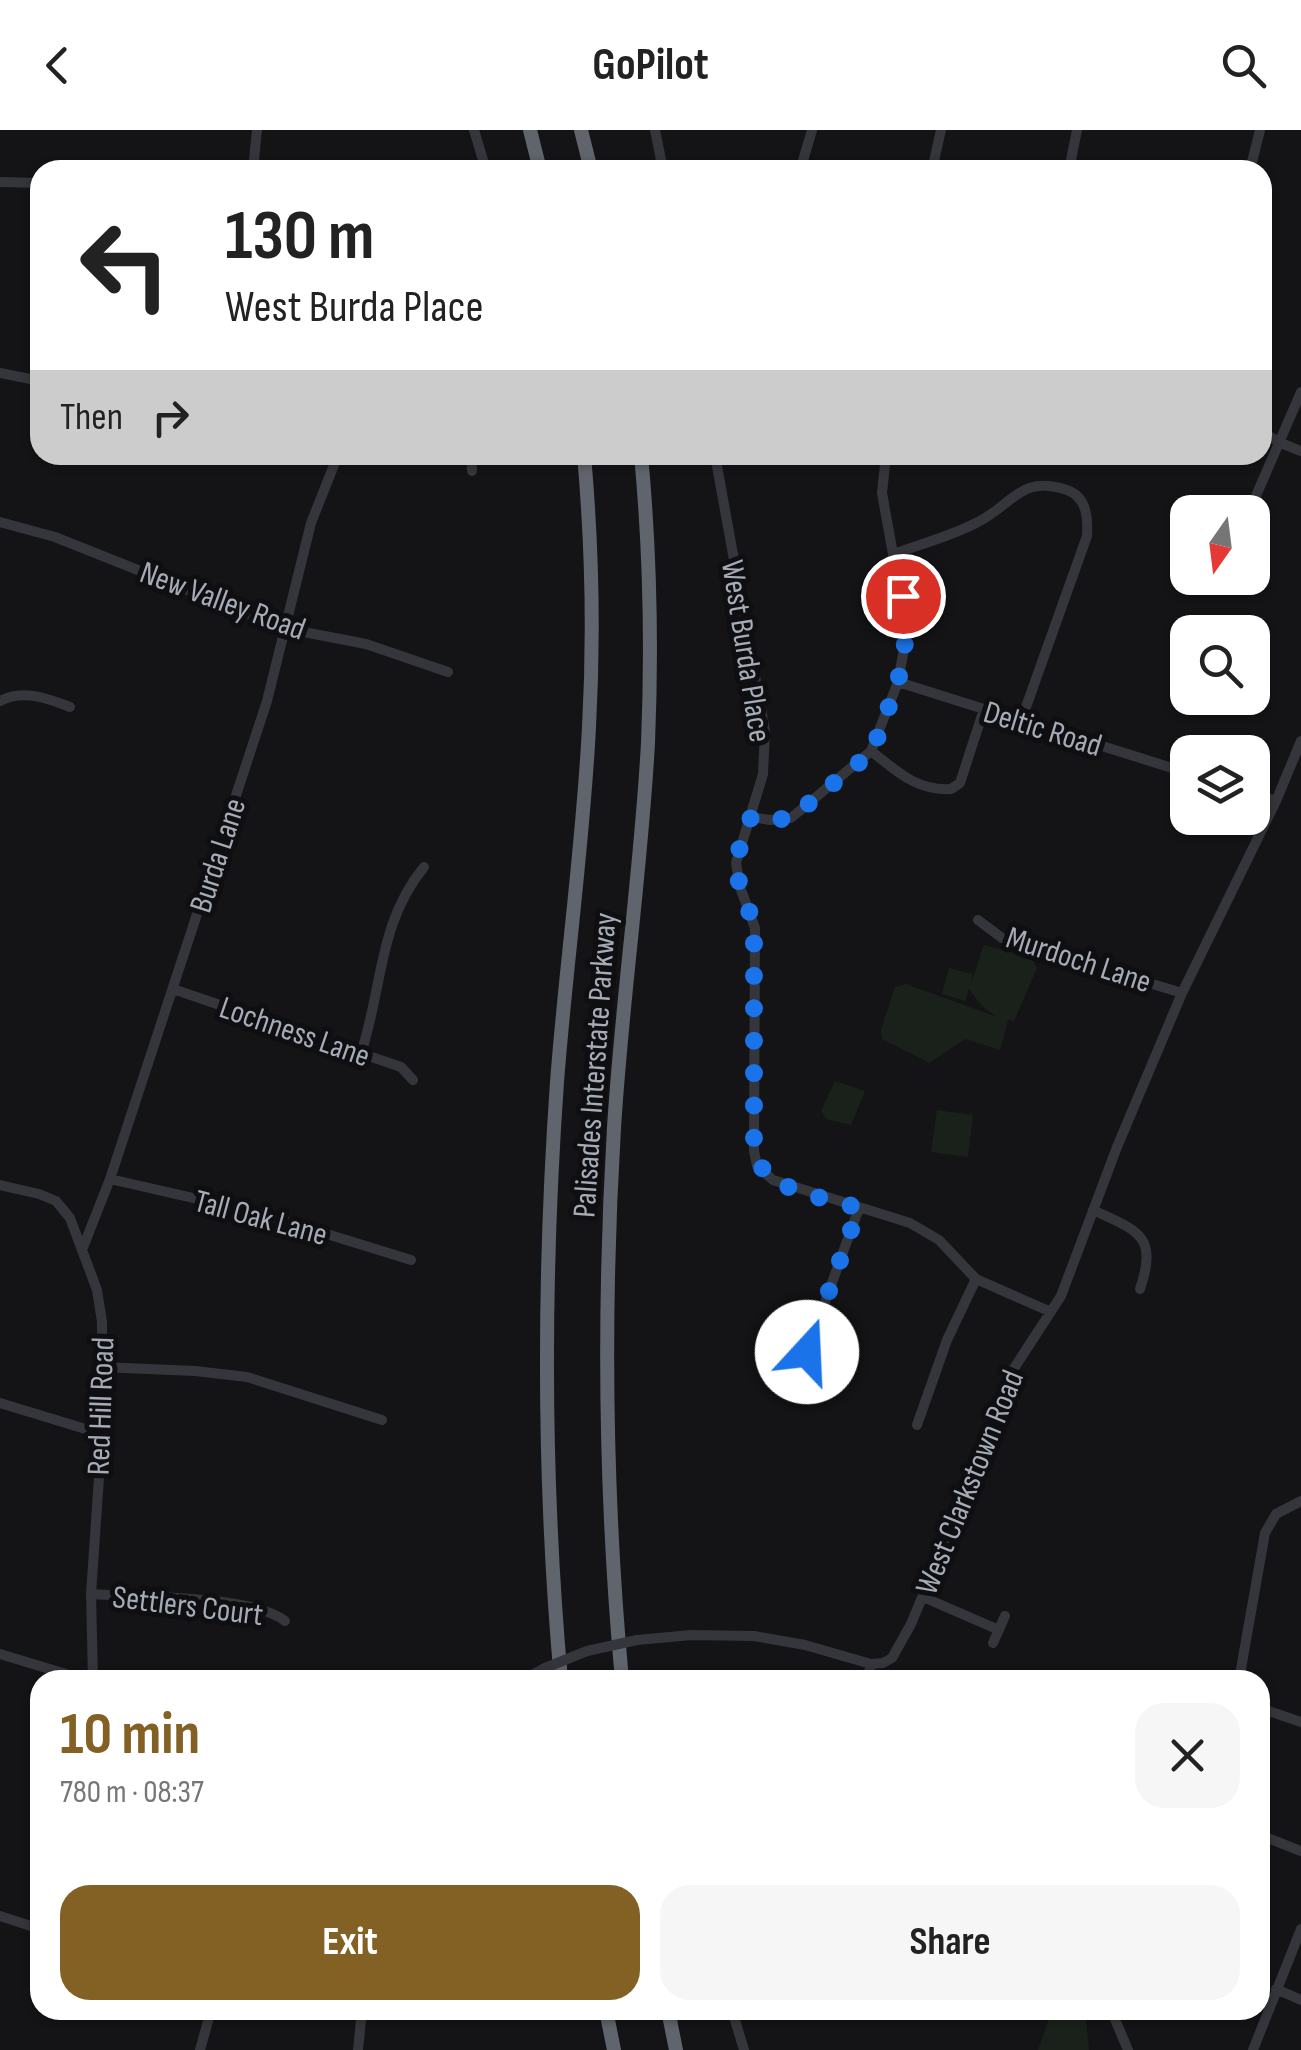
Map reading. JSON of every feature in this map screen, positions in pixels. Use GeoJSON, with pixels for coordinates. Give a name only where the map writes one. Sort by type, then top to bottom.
{"type":"FeatureCollection","features":[{"type":"Feature","properties":{"kind":"highway"},"geometry":{"type":"LineString","coordinates":[[530,130],[538,160]]}},
{"type":"Feature","properties":{"kind":"highway"},"geometry":{"type":"LineString","coordinates":[[580,130],[588,160]]}},
{"type":"Feature","properties":{"kind":"highway","name":"Palisades Interstate Parkway"},"geometry":{"type":"LineString","coordinates":[[560,1670],[550,1496],[548,1288],[556,1095],[590,710],[591,566],[585,465]]}},
{"type":"Feature","properties":{"kind":"highway","name":"Palisades Interstate Parkway"},"geometry":{"type":"LineString","coordinates":[[621,1670],[610,1498],[608,1305],[616,1098],[648,728],[649,582],[642,465]]}},
{"type":"Feature","properties":{"kind":"highway"},"geometry":{"type":"LineString","coordinates":[[608,2020],[614,2050]]}},
{"type":"Feature","properties":{"kind":"highway"},"geometry":{"type":"LineString","coordinates":[[670,2020],[676,2050]]}},
{"type":"Feature","properties":{"kind":"street"},"geometry":{"type":"LineString","coordinates":[[253,160],[257,130]]}},
{"type":"Feature","properties":{"kind":"street"},"geometry":{"type":"LineString","coordinates":[[474,130],[483,160]]}},
{"type":"Feature","properties":{"kind":"street"},"geometry":{"type":"LineString","coordinates":[[655,130],[661,160]]}},
{"type":"Feature","properties":{"kind":"street"},"geometry":{"type":"LineString","coordinates":[[803,160],[812,130]]}},
{"type":"Feature","properties":{"kind":"street"},"geometry":{"type":"LineString","coordinates":[[934,160],[941,130]]}},
{"type":"Feature","properties":{"kind":"street"},"geometry":{"type":"LineString","coordinates":[[1071,160],[1076,130]]}},
{"type":"Feature","properties":{"kind":"street"},"geometry":{"type":"LineString","coordinates":[[1252,160],[1260,130]]}},
{"type":"Feature","properties":{"kind":"street"},"geometry":{"type":"LineString","coordinates":[[0,182],[30,184]]}},
{"type":"Feature","properties":{"kind":"street"},"geometry":{"type":"LineString","coordinates":[[0,373],[30,380]]}},
{"type":"Feature","properties":{"kind":"street"},"geometry":{"type":"LineString","coordinates":[[1272,456],[1301,392]]}},
{"type":"Feature","properties":{"kind":"street"},"geometry":{"type":"LineString","coordinates":[[1272,438],[1301,451]]}},
{"type":"Feature","properties":{"kind":"street","name":"Burda Lane"},"geometry":{"type":"LineString","coordinates":[[82,1250],[110,1179],[267,702],[312,522],[334,465]]}},
{"type":"Feature","properties":{"kind":"street"},"geometry":{"type":"LineString","coordinates":[[472,465],[472,471]]}},
{"type":"Feature","properties":{"kind":"street","name":"West Burda Place"},"geometry":{"type":"LineString","coordinates":[[718,465],[765,732],[763,774],[736,863],[754,928],[754,1151],[758,1166],[772,1180],[925,1230],[976,1279],[1051,1312]]}},
{"type":"Feature","properties":{"kind":"street"},"geometry":{"type":"LineString","coordinates":[[751,817],[791,818],[872,752],[898,682],[907,632],[882,493],[885,465]]}},
{"type":"Feature","properties":{"kind":"street"},"geometry":{"type":"LineString","coordinates":[[1256,495],[1268,465]]}},
{"type":"Feature","properties":{"kind":"street"},"geometry":{"type":"LineString","coordinates":[[894,554],[979,522],[1010,496],[1046,483],[1074,493],[1089,514],[1086,536],[1021,721]]}},
{"type":"Feature","properties":{"kind":"street","name":"New Valley Road"},"geometry":{"type":"LineString","coordinates":[[0,522],[55,537],[284,628],[366,644],[448,672]]}},
{"type":"Feature","properties":{"kind":"street","name":"Deltic Road"},"geometry":{"type":"LineString","coordinates":[[898,682],[1170,767]]}},
{"type":"Feature","properties":{"kind":"street"},"geometry":{"type":"LineString","coordinates":[[0,701],[13,694],[44,697],[70,707]]}},
{"type":"Feature","properties":{"kind":"street"},"geometry":{"type":"LineString","coordinates":[[872,752],[908,781],[922,787],[951,789],[960,783],[984,709]]}},
{"type":"Feature","properties":{"kind":"street","name":"West Clarkstown Road"},"geometry":{"type":"LineString","coordinates":[[872,1664],[883,1663],[894,1655],[923,1597],[1011,1373],[1061,1296],[1182,992],[1276,801],[1301,740]]}},
{"type":"Feature","properties":{"kind":"street"},"geometry":{"type":"LineString","coordinates":[[1270,799],[1276,801]]}},
{"type":"Feature","properties":{"kind":"street"},"geometry":{"type":"LineString","coordinates":[[361,1054],[374,1013],[392,917],[408,886],[424,867]]}},
{"type":"Feature","properties":{"kind":"street","name":"Murdoch Lane"},"geometry":{"type":"LineString","coordinates":[[978,920],[1002,938],[1182,992]]}},
{"type":"Feature","properties":{"kind":"street","name":"Lochness Lane"},"geometry":{"type":"LineString","coordinates":[[172,989],[401,1067],[414,1080]]}},
{"type":"Feature","properties":{"kind":"street","name":"Tall Oak Lane"},"geometry":{"type":"LineString","coordinates":[[110,1179],[258,1213],[411,1260]]}},
{"type":"Feature","properties":{"kind":"street","name":"Red Hill Road"},"geometry":{"type":"LineString","coordinates":[[0,1185],[56,1202],[70,1218],[98,1290],[102,1322],[102,1434],[90,1594],[89,1670]]}},
{"type":"Feature","properties":{"kind":"street"},"geometry":{"type":"LineString","coordinates":[[807,1352],[859,1208]]}},
{"type":"Feature","properties":{"kind":"street"},"geometry":{"type":"LineString","coordinates":[[1093,1210],[1140,1236],[1149,1258],[1140,1289]]}},
{"type":"Feature","properties":{"kind":"street"},"geometry":{"type":"LineString","coordinates":[[917,1425],[947,1340],[976,1279]]}},
{"type":"Feature","properties":{"kind":"street"},"geometry":{"type":"LineString","coordinates":[[101,1367],[246,1377],[382,1420]]}},
{"type":"Feature","properties":{"kind":"street"},"geometry":{"type":"LineString","coordinates":[[0,1403],[102,1434]]}},
{"type":"Feature","properties":{"kind":"street"},"geometry":{"type":"LineString","coordinates":[[1241,1670],[1265,1533],[1276,1514],[1301,1502]]}},
{"type":"Feature","properties":{"kind":"street","name":"Settlers Court"},"geometry":{"type":"LineString","coordinates":[[90,1594],[232,1604],[274,1613],[284,1621]]}},
{"type":"Feature","properties":{"kind":"street"},"geometry":{"type":"LineString","coordinates":[[923,1597],[999,1630]]}},
{"type":"Feature","properties":{"kind":"street"},"geometry":{"type":"LineString","coordinates":[[994,1643],[1005,1616]]}},
{"type":"Feature","properties":{"kind":"street"},"geometry":{"type":"LineString","coordinates":[[541,1670],[587,1651],[637,1640],[691,1635],[754,1636],[814,1647],[872,1664],[870,1670]]}},
{"type":"Feature","properties":{"kind":"street"},"geometry":{"type":"LineString","coordinates":[[0,1654],[55,1670]]}},
{"type":"Feature","properties":{"kind":"street"},"geometry":{"type":"LineString","coordinates":[[1270,1711],[1301,1722]]}},
{"type":"Feature","properties":{"kind":"street"},"geometry":{"type":"LineString","coordinates":[[1270,1840],[1301,1851]]}},
{"type":"Feature","properties":{"kind":"street"},"geometry":{"type":"LineString","coordinates":[[0,1916],[30,1926]]}},
{"type":"Feature","properties":{"kind":"street"},"geometry":{"type":"LineString","coordinates":[[1270,2006],[1301,1929]]}},
{"type":"Feature","properties":{"kind":"street"},"geometry":{"type":"LineString","coordinates":[[1276,1990],[1301,2000]]}},
{"type":"Feature","properties":{"kind":"street"},"geometry":{"type":"LineString","coordinates":[[200,2050],[209,2020]]}},
{"type":"Feature","properties":{"kind":"street"},"geometry":{"type":"LineString","coordinates":[[358,2050],[361,2020]]}},
{"type":"Feature","properties":{"kind":"street"},"geometry":{"type":"LineString","coordinates":[[735,2020],[744,2050]]}},
{"type":"Feature","properties":{"kind":"street"},"geometry":{"type":"LineString","coordinates":[[1115,2020],[1128,2050]]}},
{"type":"Feature","properties":{"kind":"street"},"geometry":{"type":"LineString","coordinates":[[1253,2050],[1264,2020]]}},
{"type":"Feature","properties":{"kind":"shaded area"},"geometry":{"type":"Polygon","coordinates":[[[984,945],[1032,958],[1037,968],[1014,1021],[1008,1020],[1000,1050],[965,1039],[929,1063],[882,1039],[881,1030],[895,987],[906,984],[997,1017],[969,989],[965,1001],[942,994],[949,968],[972,974],[971,984],[984,945]]]}},
{"type":"Feature","properties":{"kind":"shaded area"},"geometry":{"type":"Polygon","coordinates":[[[835,1081],[865,1091],[851,1125],[826,1119],[821,1111],[835,1081]]]}},
{"type":"Feature","properties":{"kind":"shaded area"},"geometry":{"type":"Polygon","coordinates":[[[937,1110],[973,1115],[968,1157],[931,1152],[937,1110]]]}},
{"type":"Feature","properties":{"kind":"shaded area"},"geometry":{"type":"Polygon","coordinates":[[[1048,2020],[1086,2020],[1089,2050],[1038,2050],[1048,2020]]]}},
{"type":"Feature","properties":{"kind":"route"},"geometry":{"type":"LineString","coordinates":[[807,1352],[859,1208],[772,1180],[758,1166],[754,1151],[754,928],[736,863],[751,817],[791,818],[872,752],[898,682],[907,632],[903,596]]}}]}
